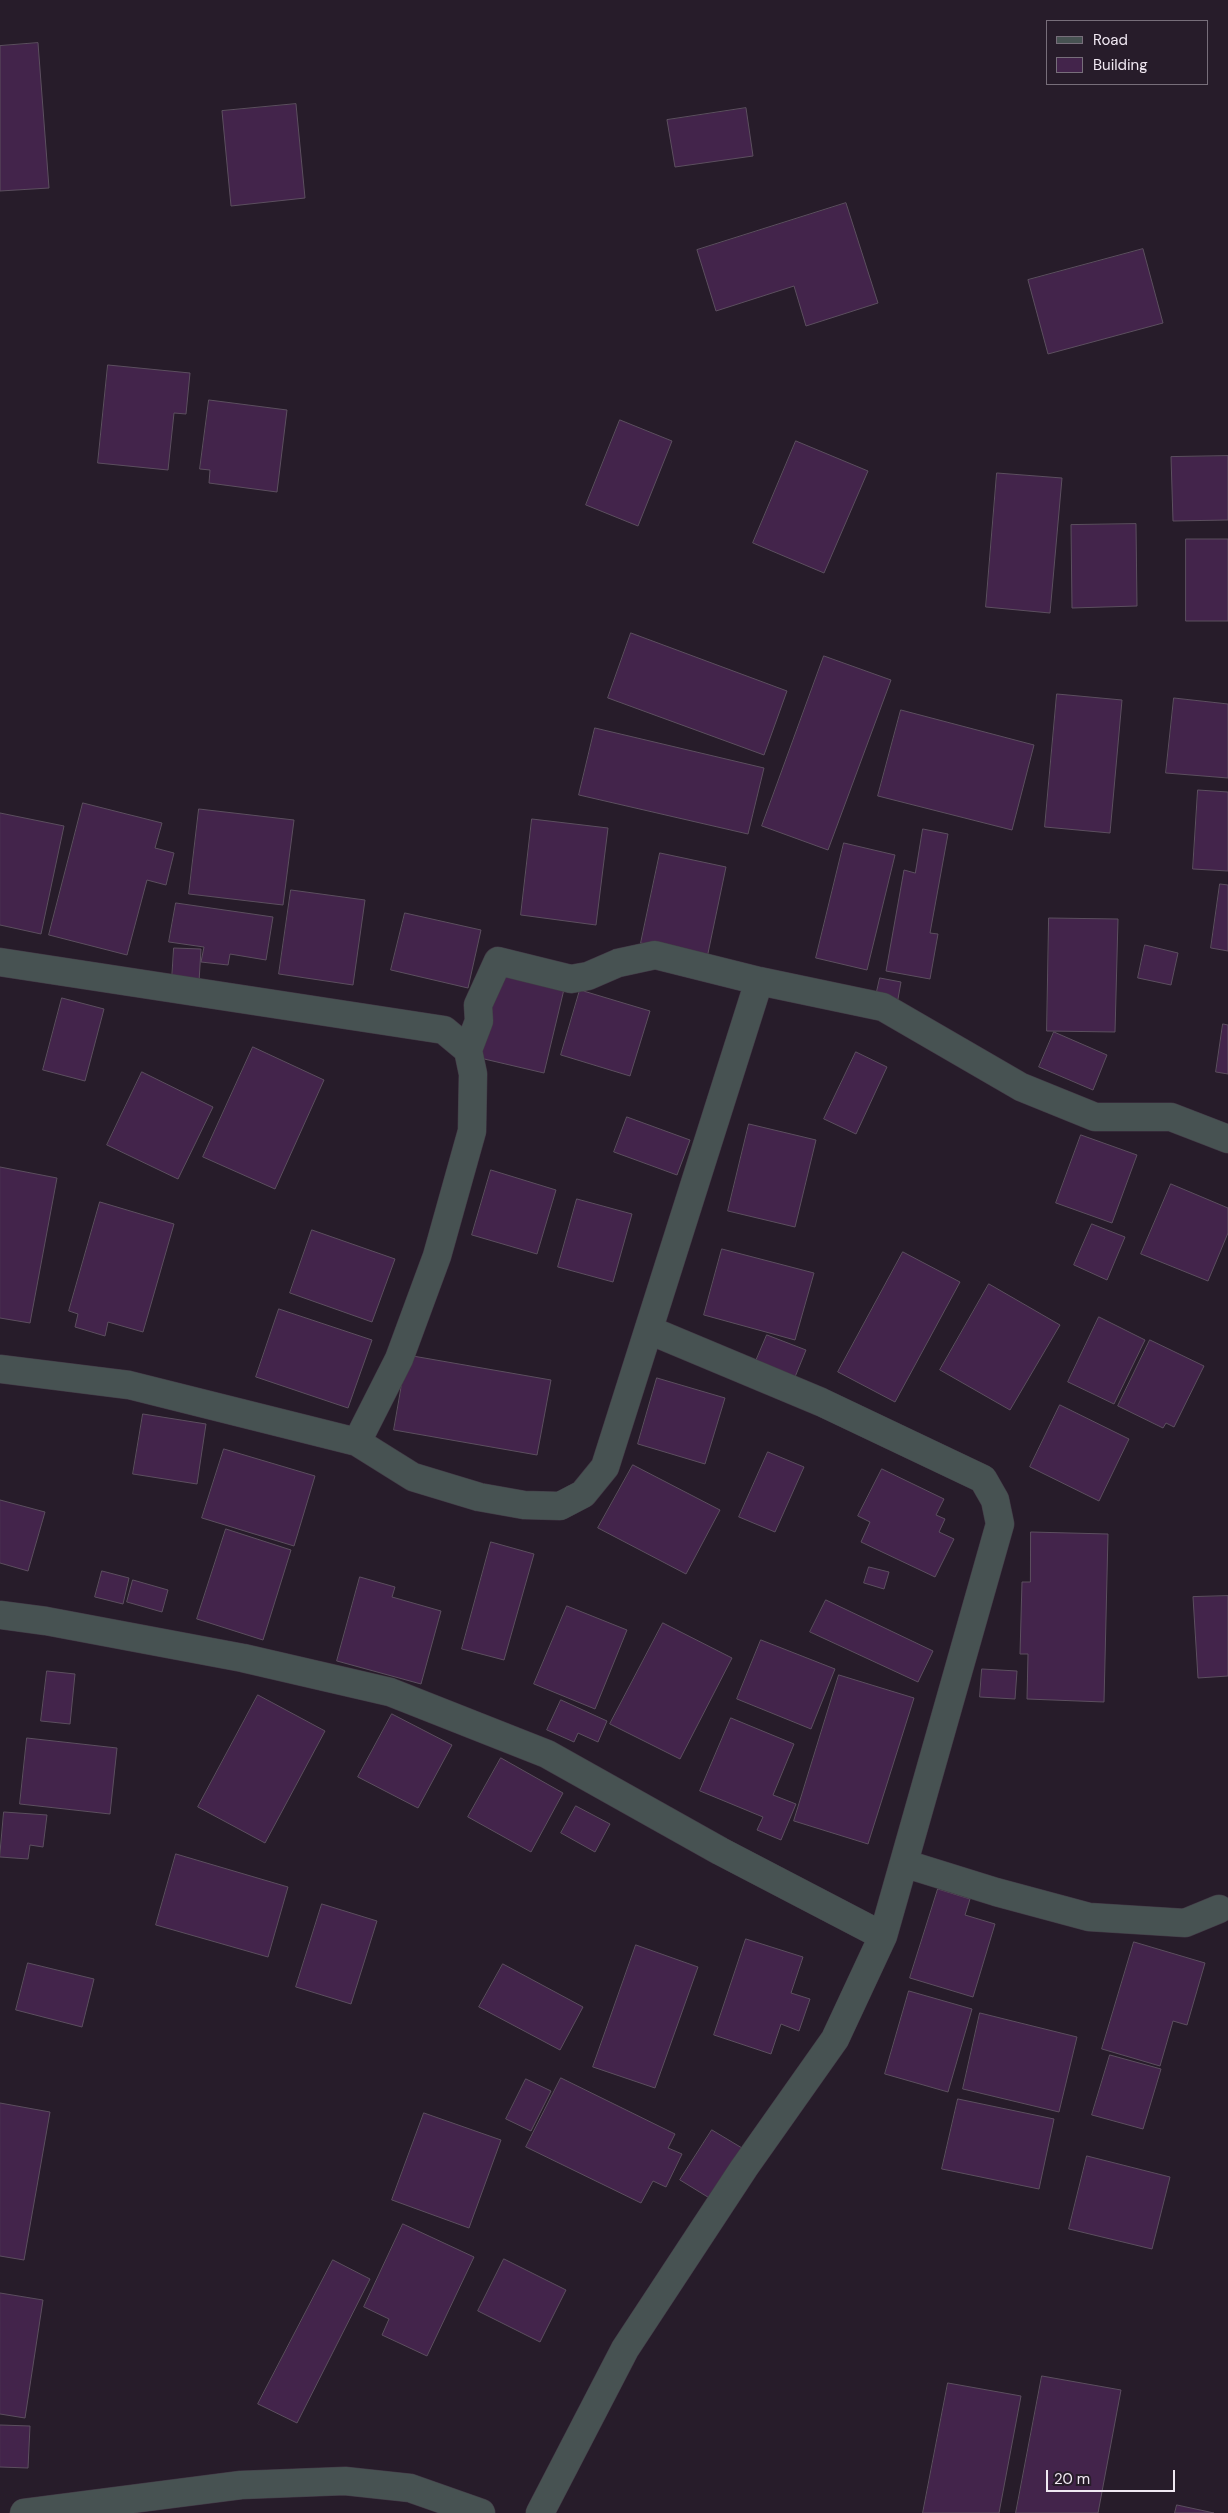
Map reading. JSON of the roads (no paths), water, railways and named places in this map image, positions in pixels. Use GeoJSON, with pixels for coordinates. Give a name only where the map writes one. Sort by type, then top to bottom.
{"type":"FeatureCollection","features":[{"type":"Feature","properties":{"kind":"street"},"geometry":{"type":"LineString","coordinates":[[357,1442],[399,1359],[437,1256],[472,1131],[473,1074],[468,1050],[479,1021],[478,1005],[498,961],[571,979],[588,976],[618,963],[655,955],[759,981],[883,1008],[1021,1087],[1095,1118],[1171,1117],[1228,1139]]}},
{"type":"Feature","properties":{"kind":"street"},"geometry":{"type":"LineString","coordinates":[[0,962],[444,1030],[468,1050]]}},
{"type":"Feature","properties":{"kind":"street"},"geometry":{"type":"LineString","coordinates":[[0,1369],[129,1385],[357,1442],[413,1477],[488,1499],[524,1505],[560,1506],[583,1494],[606,1467],[759,981]]}},
{"type":"Feature","properties":{"kind":"street"},"geometry":{"type":"LineString","coordinates":[[540,2513],[625,2349],[744,2168],[835,2039],[883,1936],[906,1864],[1000,1524],[995,1500],[983,1479],[821,1402],[649,1330]]}},
{"type":"Feature","properties":{"kind":"street"},"geometry":{"type":"LineString","coordinates":[[0,1615],[46,1621],[234,1656],[390,1692],[547,1754],[720,1851],[883,1936]]}},
{"type":"Feature","properties":{"kind":"street"},"geometry":{"type":"LineString","coordinates":[[906,1864],[996,1892],[1089,1917],[1185,1923],[1219,1909]]}},
{"type":"Feature","properties":{"kind":"street"},"geometry":{"type":"LineString","coordinates":[[24,2513],[241,2485],[345,2481],[410,2488],[481,2513]]}}]}
